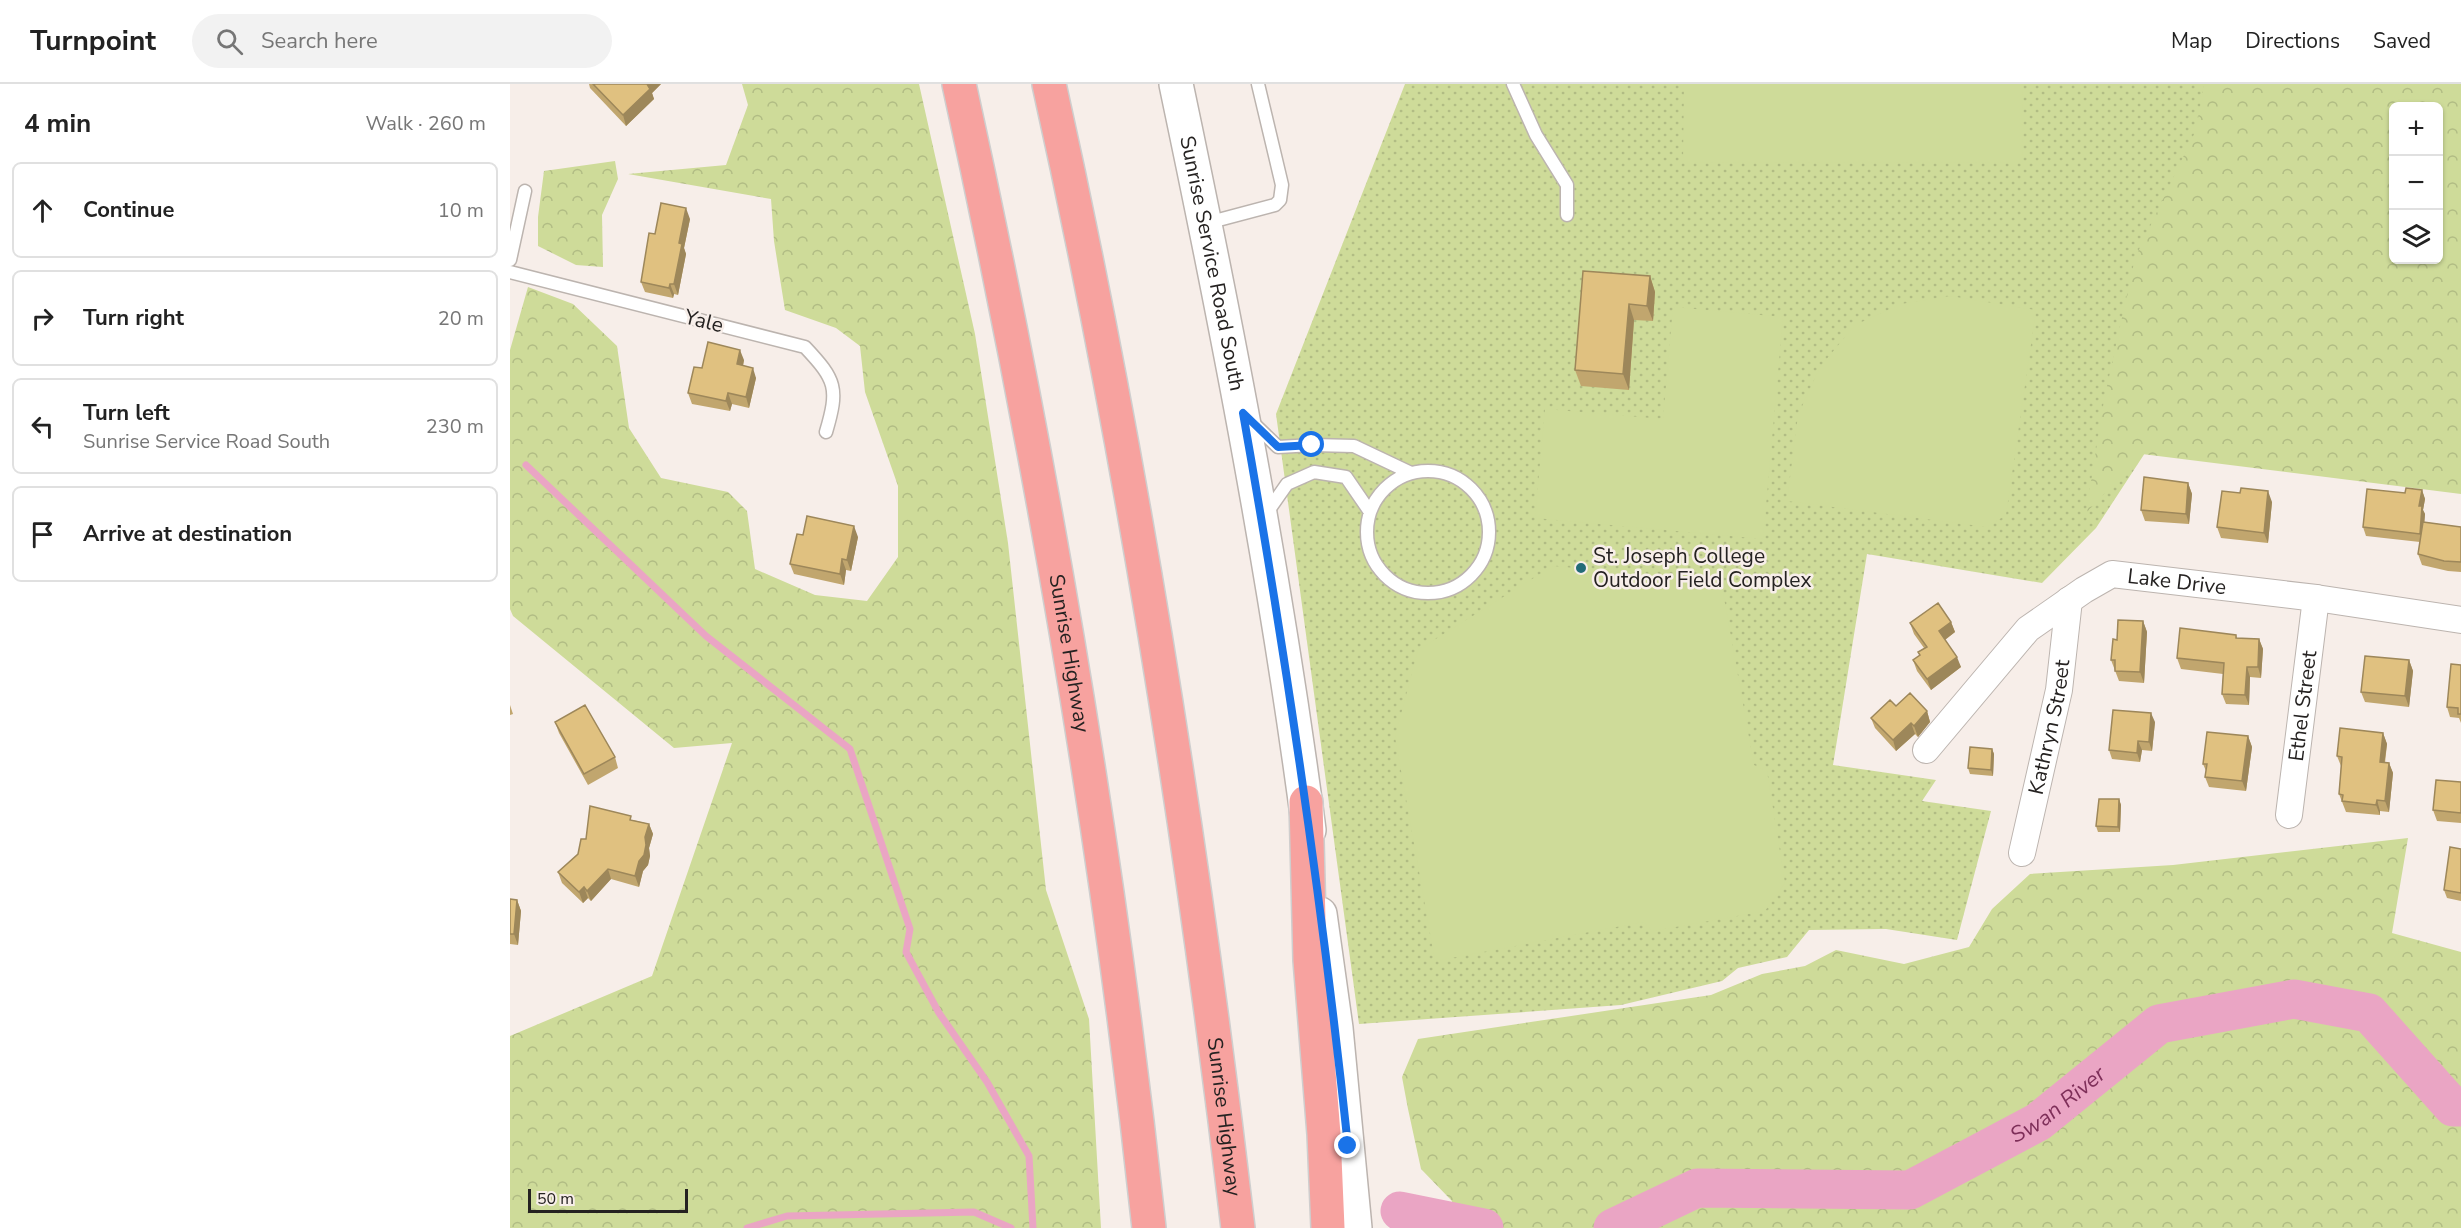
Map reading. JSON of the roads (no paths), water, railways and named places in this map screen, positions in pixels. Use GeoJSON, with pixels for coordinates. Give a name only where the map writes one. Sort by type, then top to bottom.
{"type":"FeatureCollection","features":[{"type":"Feature","properties":{"kind":"highway","name":"Sunrise Highway"},"geometry":{"type":"LineString","coordinates":[[959,84],[1005,300],[1061,608],[1109,914],[1149,1228]]}},
{"type":"Feature","properties":{"kind":"highway","name":"Sunrise Highway"},"geometry":{"type":"LineString","coordinates":[[1049,84],[1092,287],[1171,726],[1216,1043],[1238,1228]]}},
{"type":"Feature","properties":{"kind":"highway"},"geometry":{"type":"LineString","coordinates":[[1305,802],[1310,960],[1324,1134],[1328,1228]]}},
{"type":"Feature","properties":{"kind":"main road","name":"Sunrise Service Road South"},"geometry":{"type":"LineString","coordinates":[[1176,84],[1243,413],[1262,519],[1305,802],[1336,1028],[1355,1228]]}},
{"type":"Feature","properties":{"kind":"street","name":"Lake Drive"},"geometry":{"type":"LineString","coordinates":[[1926,750],[2028,629],[2112,573],[2316,598],[2461,620]]}},
{"type":"Feature","properties":{"kind":"street","name":"Ethel Street"},"geometry":{"type":"LineString","coordinates":[[2289,815],[2316,598]]}},
{"type":"Feature","properties":{"kind":"street","name":"Kathryn Street"},"geometry":{"type":"LineString","coordinates":[[2022,853],[2059,690],[2069,600]]}},
{"type":"Feature","properties":{"kind":"lane"},"geometry":{"type":"LineString","coordinates":[[1205,223],[1275,205],[1280,200],[1282,184],[1258,84]]}},
{"type":"Feature","properties":{"kind":"lane"},"geometry":{"type":"LineString","coordinates":[[1513,84],[1536,135],[1567,185],[1567,215]]}},
{"type":"Feature","properties":{"kind":"lane"},"geometry":{"type":"LineString","coordinates":[[510,260],[525,190]]}},
{"type":"Feature","properties":{"kind":"lane","name":"Yale"},"geometry":{"type":"LineString","coordinates":[[510,272],[805,347],[824,368],[834,387],[834,405],[826,432]]}},
{"type":"Feature","properties":{"kind":"lane"},"geometry":{"type":"LineString","coordinates":[[1243,413],[1278,447],[1354,446],[1411,473]]}},
{"type":"Feature","properties":{"kind":"lane"},"geometry":{"type":"LineString","coordinates":[[1430,471],[1449,475],[1467,484],[1479,499],[1487,517],[1489,537],[1483,557],[1472,574],[1455,586],[1435,593],[1414,592],[1395,584],[1380,570],[1370,552],[1366,532],[1370,512],[1379,495],[1393,481],[1411,473],[1430,471]]}},
{"type":"Feature","properties":{"kind":"lane"},"geometry":{"type":"LineString","coordinates":[[1262,519],[1287,484],[1314,472],[1346,477],[1370,512]]}},
{"type":"Feature","properties":{"kind":"waterway"},"geometry":{"type":"LineString","coordinates":[[526,465],[706,636],[850,749],[910,929],[906,952],[939,1013],[987,1082],[1029,1156],[1033,1228]]}},
{"type":"Feature","properties":{"kind":"waterway","name":"Swan River"},"geometry":{"type":"LineString","coordinates":[[1613,1228],[1697,1188],[1910,1190],[2038,1122],[2159,1024],[2294,999],[2369,1013],[2453,1107],[2461,1107]]}},
{"type":"Feature","properties":{"kind":"waterway","name":"Swan River"},"geometry":{"type":"LineString","coordinates":[[1400,1211],[1484,1228]]}},
{"type":"Feature","properties":{"kind":"waterway","name":"Swan River"},"geometry":{"type":"LineString","coordinates":[[747,1228],[787,1216],[974,1212],[1011,1228]]}},
{"type":"Feature","properties":{"kind":"place","name":"St. Joseph College Outdoor Field Complex"},"geometry":{"type":"Point","coordinates":[1581,568]}}]}
